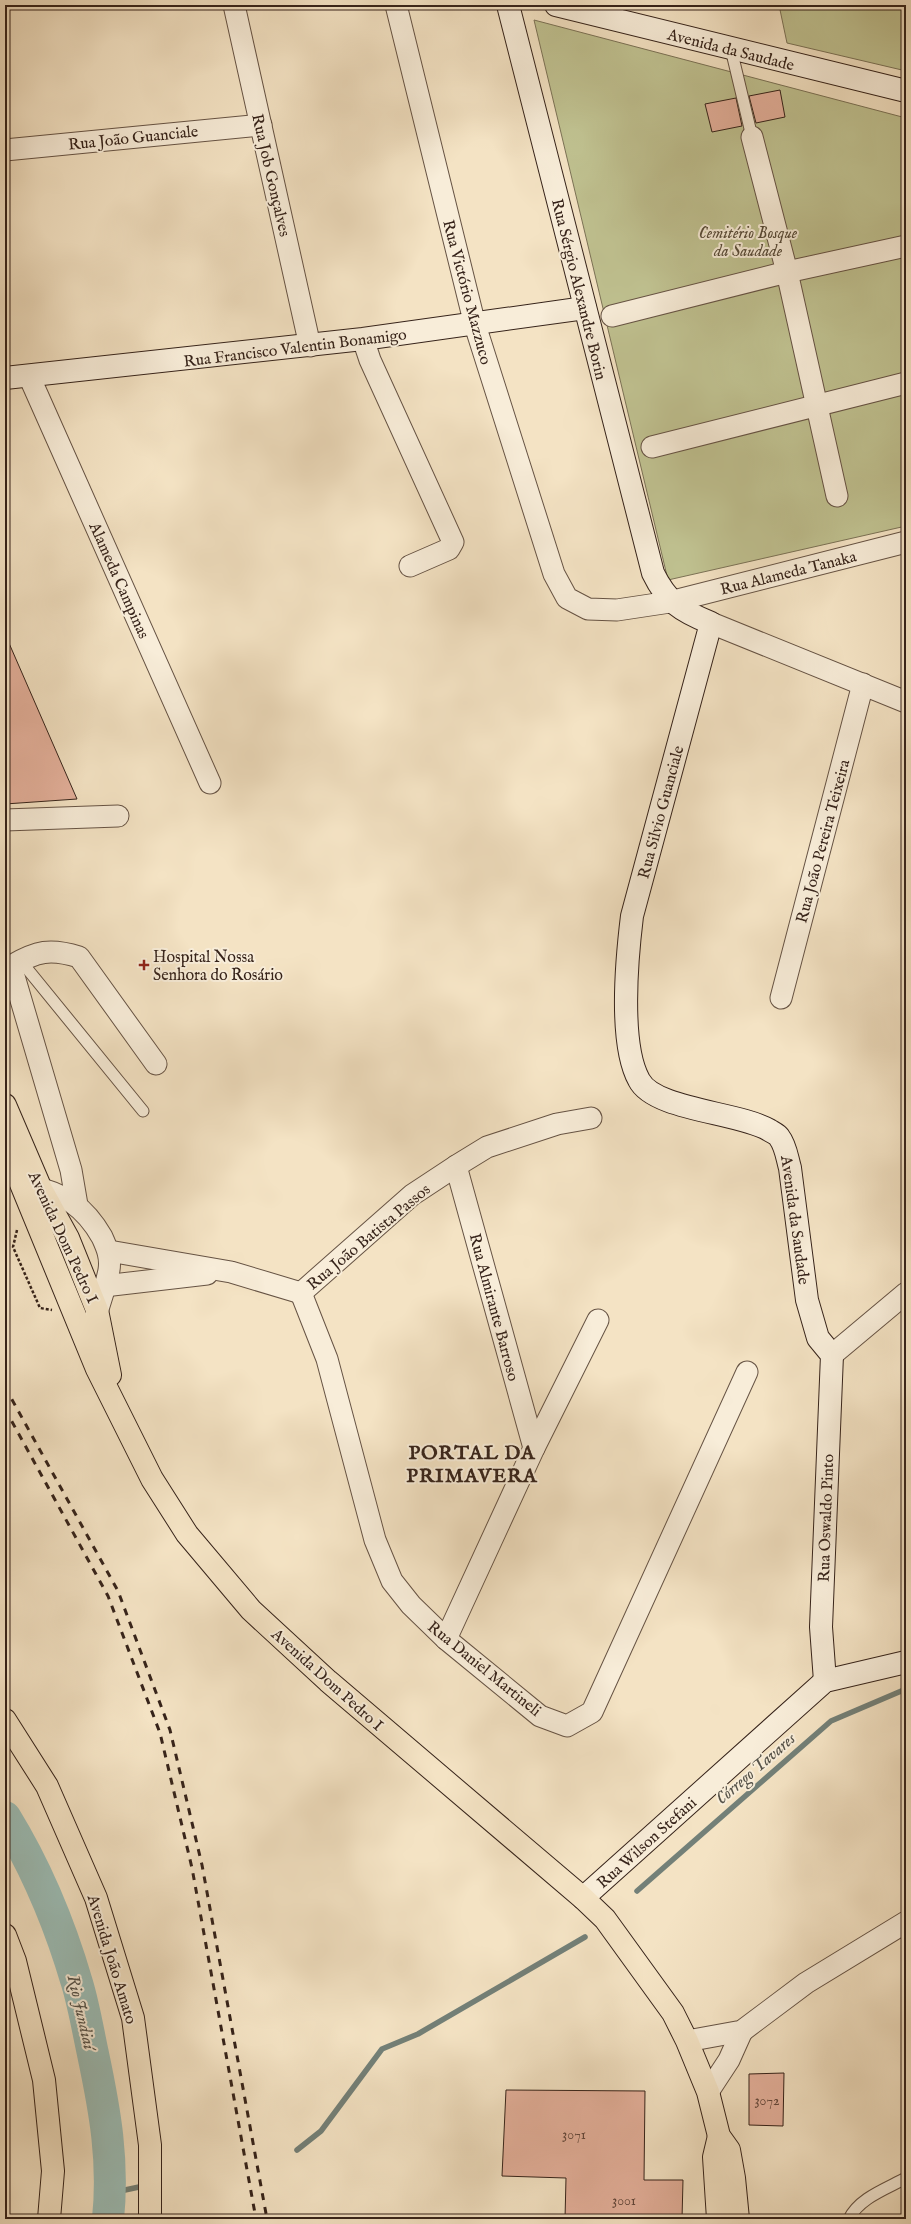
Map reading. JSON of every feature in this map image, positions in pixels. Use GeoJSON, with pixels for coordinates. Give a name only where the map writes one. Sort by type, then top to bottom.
{"type":"FeatureCollection","features":[{"type":"Feature","properties":{"kind":"main road","name":"Avenida Dom Pedro I"},"geometry":{"type":"LineString","coordinates":[[5,1105],[31,1187],[88,1350],[152,1480],[187,1534],[251,1610],[328,1681],[583,1898],[605,1919],[673,2013],[687,2041],[708,2092],[719,2136]]}},
{"type":"Feature","properties":{"kind":"main road","name":"Avenida Dom Pedro I"},"geometry":{"type":"LineString","coordinates":[[5,1144],[31,1187],[68,1238],[97,1310],[105,1356],[121,1419]]}},
{"type":"Feature","properties":{"kind":"main road","name":"Avenida João Amato"},"geometry":{"type":"LineString","coordinates":[[5,1720],[47,1786],[96,1898],[134,2018],[150,2145],[150,2219]]}},
{"type":"Feature","properties":{"kind":"main road"},"geometry":{"type":"LineString","coordinates":[[5,1935],[15,1961],[44,2080],[53,2171],[49,2219]]}},
{"type":"Feature","properties":{"kind":"main road"},"geometry":{"type":"LineString","coordinates":[[718,2219],[714,2157],[719,2136]]}},
{"type":"Feature","properties":{"kind":"main road"},"geometry":{"type":"LineString","coordinates":[[719,2136],[729,2150],[734,2178],[738,2219]]}},
{"type":"Feature","properties":{"kind":"street","name":"Rua Job Gonçalves"},"geometry":{"type":"LineString","coordinates":[[234,5],[310,346]]}},
{"type":"Feature","properties":{"kind":"street","name":"Rua Victório Mazzuco"},"geometry":{"type":"LineString","coordinates":[[396,5],[475,325],[554,574],[567,598],[588,609],[617,610],[670,602]]}},
{"type":"Feature","properties":{"kind":"street","name":"Rua Sérgio Alexandre Borin"},"geometry":{"type":"LineString","coordinates":[[508,5],[653,573],[670,602]]}},
{"type":"Feature","properties":{"kind":"street","name":"Avenida da Saudade"},"geometry":{"type":"LineString","coordinates":[[556,5],[906,91]]}},
{"type":"Feature","properties":{"kind":"street","name":"Rua João Guanciale"},"geometry":{"type":"LineString","coordinates":[[5,150],[261,124]]}},
{"type":"Feature","properties":{"kind":"street"},"geometry":{"type":"LineString","coordinates":[[752,137],[787,272],[837,496]]}},
{"type":"Feature","properties":{"kind":"street"},"geometry":{"type":"LineString","coordinates":[[612,316],[787,272],[906,246]]}},
{"type":"Feature","properties":{"kind":"street","name":"Rua Francisco Valentin Bonamigo"},"geometry":{"type":"LineString","coordinates":[[5,378],[310,346],[475,325],[585,308]]}},
{"type":"Feature","properties":{"kind":"street"},"geometry":{"type":"LineString","coordinates":[[363,339],[370,360],[453,542],[449,549],[410,566]]}},
{"type":"Feature","properties":{"kind":"street","name":"Alameda Campinas"},"geometry":{"type":"LineString","coordinates":[[29,376],[210,783]]}},
{"type":"Feature","properties":{"kind":"street"},"geometry":{"type":"LineString","coordinates":[[652,447],[906,382]]}},
{"type":"Feature","properties":{"kind":"street","name":"Rua Alameda Tanaka"},"geometry":{"type":"LineString","coordinates":[[670,602],[906,542]]}},
{"type":"Feature","properties":{"kind":"street"},"geometry":{"type":"LineString","coordinates":[[670,602],[689,614],[906,702]]}},
{"type":"Feature","properties":{"kind":"street","name":"Rua Silvio Guanciale"},"geometry":{"type":"LineString","coordinates":[[639,1082],[631,1061],[628,1026],[627,960],[632,916],[711,623]]}},
{"type":"Feature","properties":{"kind":"street","name":"Rua João Pereira Teixeira"},"geometry":{"type":"LineString","coordinates":[[781,998],[863,684]]}},
{"type":"Feature","properties":{"kind":"street"},"geometry":{"type":"LineString","coordinates":[[5,820],[118,816]]}},
{"type":"Feature","properties":{"kind":"street"},"geometry":{"type":"LineString","coordinates":[[77,1205],[71,1170],[12,960],[46,951],[63,952],[79,957],[156,1064]]}},
{"type":"Feature","properties":{"kind":"street","name":"Avenida da Saudade"},"geometry":{"type":"LineString","coordinates":[[639,1082],[656,1096],[672,1102],[759,1124],[779,1136],[785,1148],[790,1168],[807,1300],[818,1338],[832,1355]]}},
{"type":"Feature","properties":{"kind":"street","name":"Rua João Batista Passos"},"geometry":{"type":"LineString","coordinates":[[109,1251],[231,1272],[301,1293],[412,1195],[456,1166],[487,1148],[557,1124],[591,1118]]}},
{"type":"Feature","properties":{"kind":"street","name":"Rua Almirante Barroso"},"geometry":{"type":"LineString","coordinates":[[456,1166],[534,1448]]}},
{"type":"Feature","properties":{"kind":"street"},"geometry":{"type":"LineString","coordinates":[[31,1187],[77,1205],[93,1221],[109,1251],[109,1269],[97,1310],[88,1350]]}},
{"type":"Feature","properties":{"kind":"street","name":"Rua João Batista Passos"},"geometry":{"type":"LineString","coordinates":[[104,1286],[231,1272]]}},
{"type":"Feature","properties":{"kind":"street","name":"Rua Daniel Martineli"},"geometry":{"type":"LineString","coordinates":[[301,1293],[327,1359],[375,1540],[392,1581],[411,1605],[446,1639],[540,1716],[567,1726],[592,1712],[746,1372]]}},
{"type":"Feature","properties":{"kind":"street"},"geometry":{"type":"LineString","coordinates":[[832,1355],[906,1293]]}},
{"type":"Feature","properties":{"kind":"street"},"geometry":{"type":"LineString","coordinates":[[446,1639],[534,1448],[598,1320]]}},
{"type":"Feature","properties":{"kind":"street","name":"Rua Oswaldo Pinto"},"geometry":{"type":"LineString","coordinates":[[825,1681],[821,1627],[832,1355]]}},
{"type":"Feature","properties":{"kind":"street","name":"Rua Wilson Stefani"},"geometry":{"type":"LineString","coordinates":[[583,1898],[825,1681],[906,1662]]}},
{"type":"Feature","properties":{"kind":"street"},"geometry":{"type":"LineString","coordinates":[[687,2041],[742,2031],[806,1983],[906,1922]]}},
{"type":"Feature","properties":{"kind":"street"},"geometry":{"type":"LineString","coordinates":[[708,2092],[729,2060],[742,2031]]}},
{"type":"Feature","properties":{"kind":"lane"},"geometry":{"type":"LineString","coordinates":[[731,49],[752,137]]}},
{"type":"Feature","properties":{"kind":"lane"},"geometry":{"type":"LineString","coordinates":[[12,960],[143,1111]]}},
{"type":"Feature","properties":{"kind":"lane"},"geometry":{"type":"LineString","coordinates":[[849,2219],[854,2209],[866,2200],[906,2178]]}},
{"type":"Feature","properties":{"kind":"green space"},"geometry":{"type":"Polygon","coordinates":[[[779,5],[906,5],[906,48],[902,70],[787,43],[779,5]]]}},
{"type":"Feature","properties":{"kind":"green space","name":"Cemitério Bosque da Saudade"},"geometry":{"type":"Polygon","coordinates":[[[534,20],[906,118],[906,526],[668,580],[534,20]]]}},
{"type":"Feature","properties":{"kind":"building"},"geometry":{"type":"Polygon","coordinates":[[[780,90],[785,117],[756,123],[749,96],[780,90]]]}},
{"type":"Feature","properties":{"kind":"building"},"geometry":{"type":"Polygon","coordinates":[[[736,98],[742,126],[712,132],[705,104],[736,98]]]}},
{"type":"Feature","properties":{"kind":"building"},"geometry":{"type":"Polygon","coordinates":[[[5,634],[77,799],[5,804],[5,634]]]}},
{"type":"Feature","properties":{"kind":"building"},"geometry":{"type":"Polygon","coordinates":[[[784,2073],[783,2126],[749,2125],[749,2074],[784,2073]]]}},
{"type":"Feature","properties":{"kind":"building"},"geometry":{"type":"Polygon","coordinates":[[[506,2090],[645,2091],[644,2180],[683,2180],[682,2219],[565,2219],[566,2178],[502,2176],[506,2090]]]}},
{"type":"Feature","properties":{"kind":"waterway","name":"Córrego Tavares"},"geometry":{"type":"LineString","coordinates":[[637,1891],[831,1721],[906,1689]]}},
{"type":"Feature","properties":{"kind":"waterway","name":"Rio Jundiaí"},"geometry":{"type":"LineString","coordinates":[[5,1817],[17,1837],[47,1898],[70,1961],[86,2018],[105,2116],[110,2177],[108,2219]]}},
{"type":"Feature","properties":{"kind":"waterway"},"geometry":{"type":"LineString","coordinates":[[297,2150],[321,2131],[382,2049],[418,2034],[585,1937]]}},
{"type":"Feature","properties":{"kind":"waterway"},"geometry":{"type":"LineString","coordinates":[[111,2193],[139,2187]]}},
{"type":"Feature","properties":{"kind":"railway"},"geometry":{"type":"LineString","coordinates":[[5,1387],[118,1591],[170,1730],[202,1865],[267,2219]]}},
{"type":"Feature","properties":{"kind":"railway"},"geometry":{"type":"LineString","coordinates":[[5,1409],[108,1596],[160,1733],[192,1868],[256,2219]]}},
{"type":"Feature","properties":{"kind":"place","name":"Hospital Nossa Senhora do Rosário"},"geometry":{"type":"Point","coordinates":[144,965]}},
{"type":"Feature","properties":{"kind":"district","name":"PORTAL DA PRIMAVERA"},"geometry":{"type":"Point","coordinates":[472,1464]}}]}
